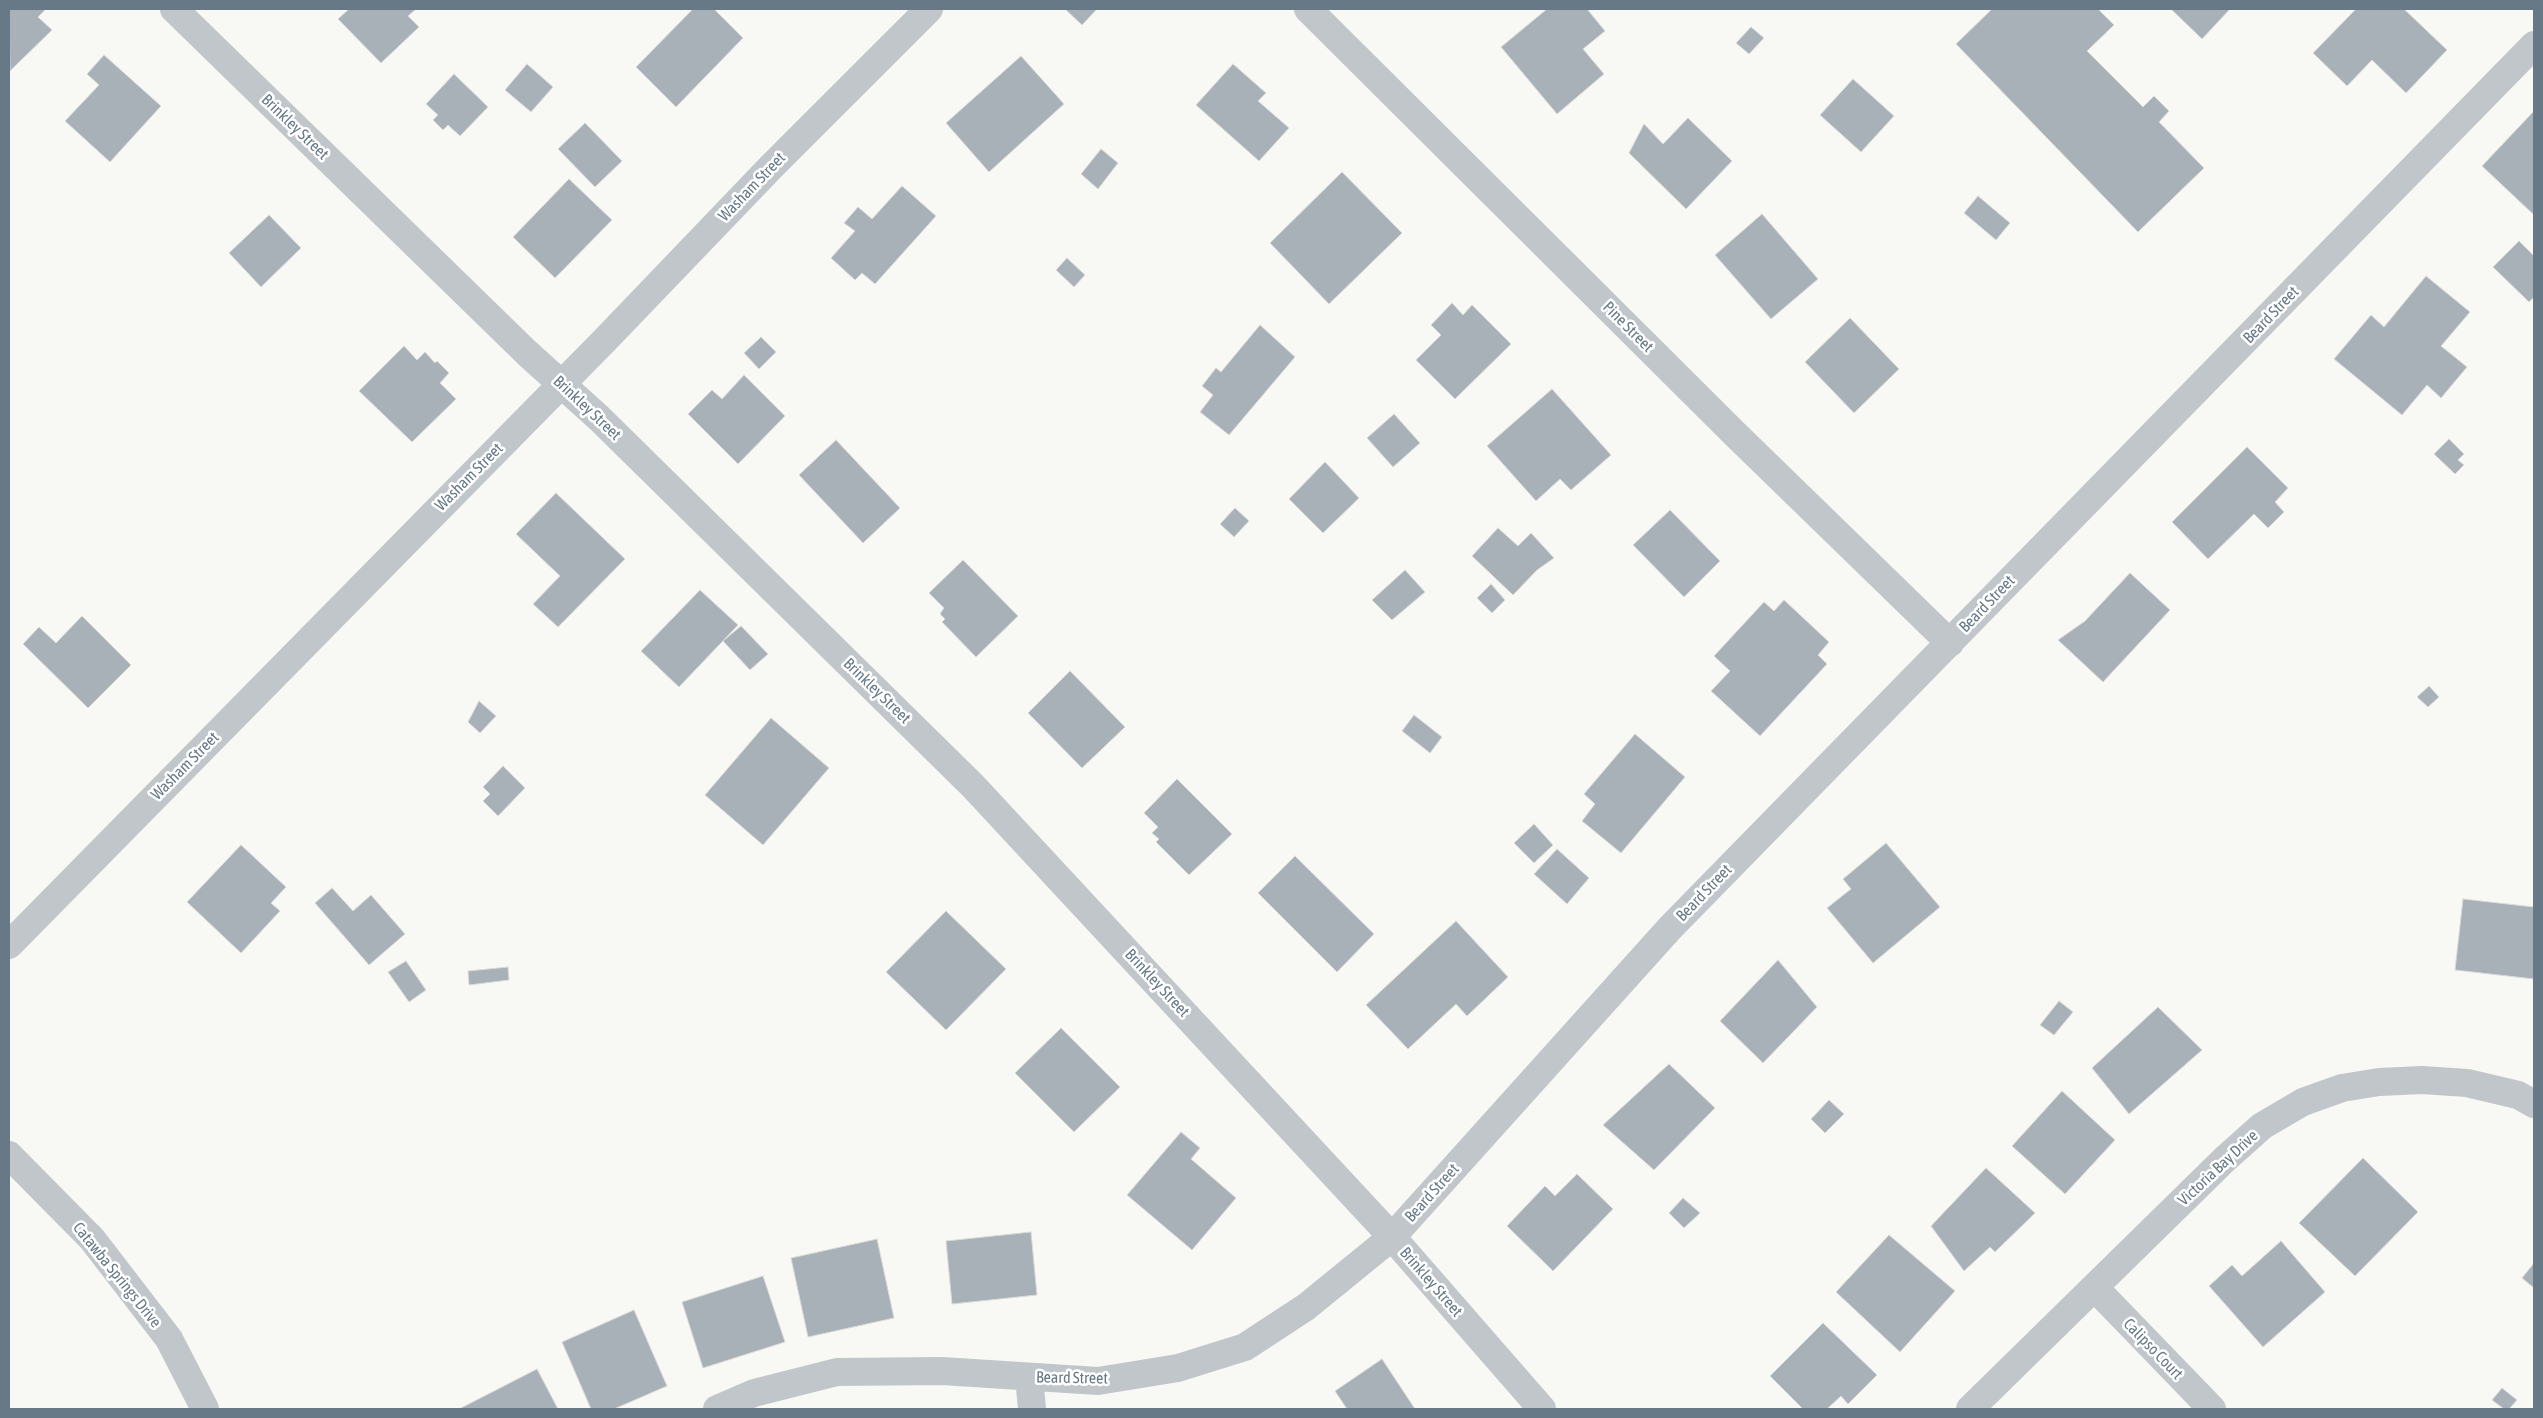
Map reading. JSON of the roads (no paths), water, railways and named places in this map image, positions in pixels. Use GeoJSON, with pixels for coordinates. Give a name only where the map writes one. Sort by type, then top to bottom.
{"type":"FeatureCollection","features":[{"type":"Feature","properties":{"kind":"street","name":"Brinkley Street"},"geometry":{"type":"LineString","coordinates":[[174,9],[520,346],[599,418],[974,786],[1392,1237],[1542,1409]]}},
{"type":"Feature","properties":{"kind":"street","name":"Washam Street"},"geometry":{"type":"LineString","coordinates":[[9,945],[561,384],[771,167],[929,9]]}},
{"type":"Feature","properties":{"kind":"street","name":"Pine Street"},"geometry":{"type":"LineString","coordinates":[[1308,9],[1721,420],[1950,642]]}},
{"type":"Feature","properties":{"kind":"street","name":"Beard Street"},"geometry":{"type":"LineString","coordinates":[[717,1409],[754,1393],[836,1372],[942,1371],[1098,1382],[1178,1368],[1245,1347],[1306,1307],[1392,1237],[1670,928],[2534,45]]}},
{"type":"Feature","properties":{"kind":"street","name":"Victoria Bay Drive"},"geometry":{"type":"LineString","coordinates":[[1970,1409],[2225,1159],[2262,1126],[2303,1102],[2342,1088],[2379,1082],[2422,1080],[2467,1082],[2518,1095],[2534,1104]]}},
{"type":"Feature","properties":{"kind":"street","name":"Catawba Springs Drive"},"geometry":{"type":"LineString","coordinates":[[9,1155],[98,1246],[169,1339],[205,1409]]}},
{"type":"Feature","properties":{"kind":"street","name":"Calipso Court"},"geometry":{"type":"LineString","coordinates":[[2095,1288],[2212,1409]]}},
{"type":"Feature","properties":{"kind":"street"},"geometry":{"type":"LineString","coordinates":[[1029,1377],[1032,1409]]}}]}
